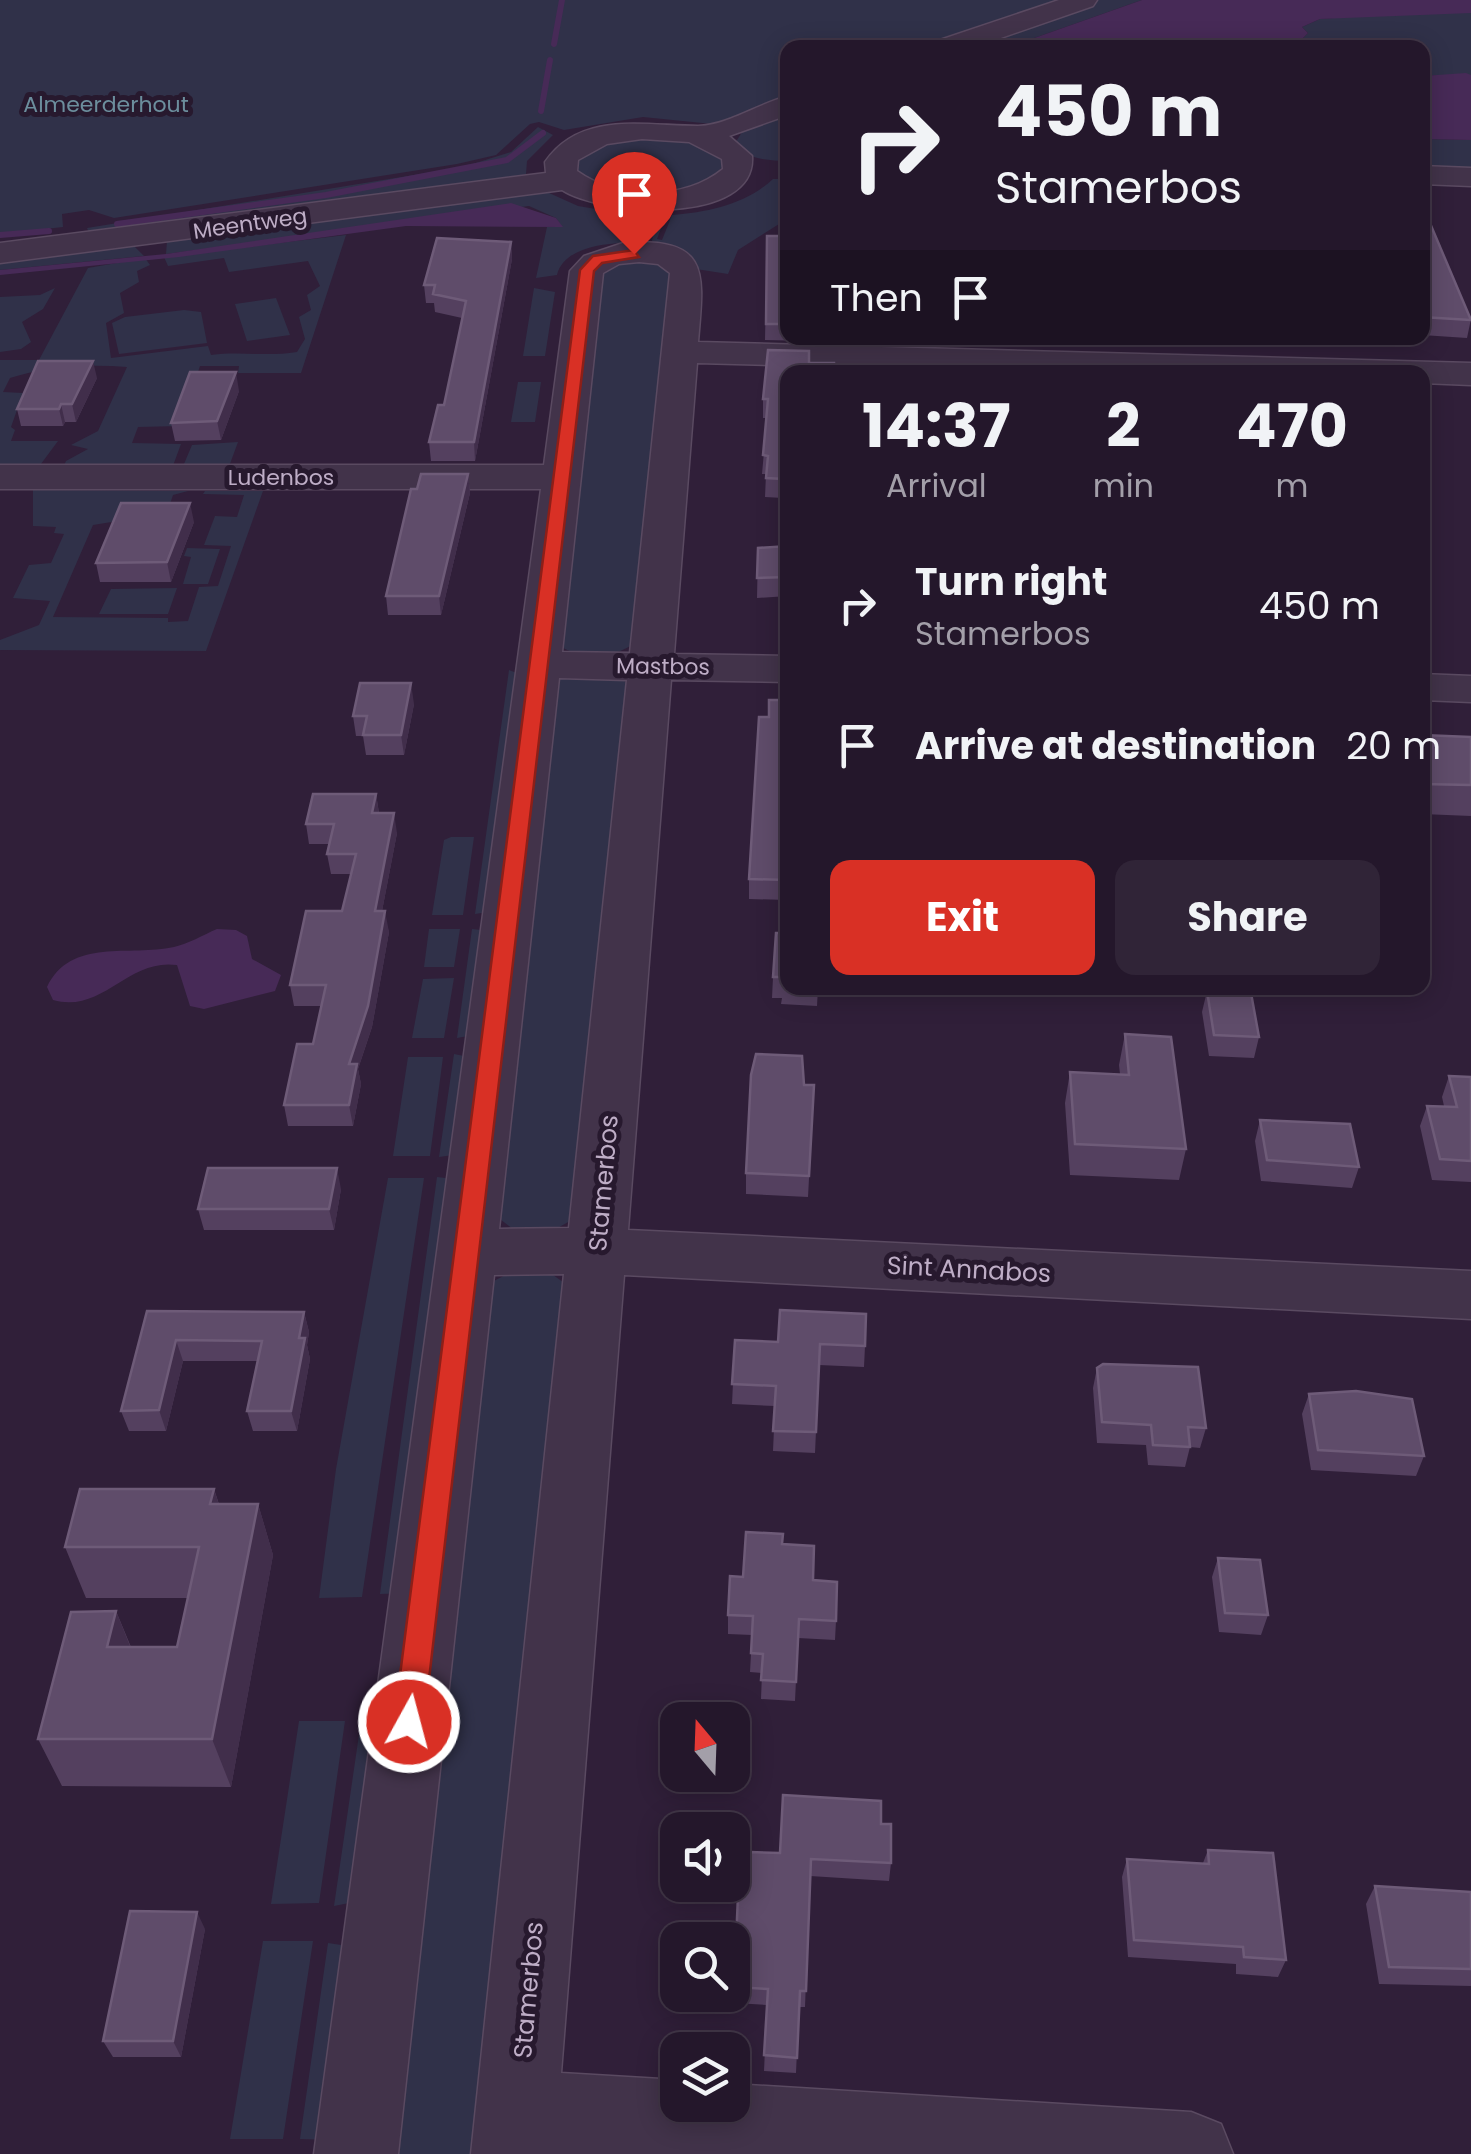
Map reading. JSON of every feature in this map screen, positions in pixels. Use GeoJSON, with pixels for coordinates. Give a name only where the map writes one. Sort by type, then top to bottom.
{"type":"FeatureCollection","features":[{"type":"Feature","properties":{"kind":"street"},"geometry":{"type":"LineString","coordinates":[[967,40],[1084,0]]}},
{"type":"Feature","properties":{"kind":"street"},"geometry":{"type":"LineString","coordinates":[[356,2154],[587,270],[641,220],[709,191],[739,157],[754,118],[780,108]]}},
{"type":"Feature","properties":{"kind":"street"},"geometry":{"type":"LineString","coordinates":[[641,220],[563,175],[565,154],[604,136],[662,130],[739,157]]}},
{"type":"Feature","properties":{"kind":"street","name":"Meentweg"},"geometry":{"type":"LineString","coordinates":[[0,252],[300,217],[563,175]]}},
{"type":"Feature","properties":{"kind":"street"},"geometry":{"type":"LineString","coordinates":[[1430,175],[1471,176]]}},
{"type":"Feature","properties":{"kind":"street","name":"Stamerbos"},"geometry":{"type":"LineString","coordinates":[[514,2133],[687,269],[672,259],[641,220]]}},
{"type":"Feature","properties":{"kind":"street"},"geometry":{"type":"LineString","coordinates":[[680,352],[1147,365]]}},
{"type":"Feature","properties":{"kind":"street"},"geometry":{"type":"LineString","coordinates":[[1430,373],[1471,374]]}},
{"type":"Feature","properties":{"kind":"street","name":"Ludenbos"},"geometry":{"type":"LineString","coordinates":[[0,477],[562,477]]}},
{"type":"Feature","properties":{"kind":"street","name":"Mastbos"},"geometry":{"type":"LineString","coordinates":[[539,665],[780,669]]}},
{"type":"Feature","properties":{"kind":"street"},"geometry":{"type":"LineString","coordinates":[[1430,687],[1471,689]]}},
{"type":"Feature","properties":{"kind":"street","name":"Sint Annabos"},"geometry":{"type":"LineString","coordinates":[[467,1252],[597,1250],[1471,1295]]}},
{"type":"Feature","properties":{"kind":"street"},"geometry":{"type":"LineString","coordinates":[[514,2133],[1191,2154]]}},
{"type":"Feature","properties":{"kind":"green space","name":"Almeerderhout"},"geometry":{"type":"Polygon","coordinates":[[[0,0],[1073,0],[954,40],[780,40],[780,103],[722,125],[643,117],[564,130],[539,122],[530,124],[496,155],[457,164],[114,218],[89,210],[62,214],[63,227],[0,234],[0,0]]]}},
{"type":"Feature","properties":{"kind":"green space"},"geometry":{"type":"Polygon","coordinates":[[[1096,0],[1142,0],[1029,40],[979,40],[1096,0]]]}},
{"type":"Feature","properties":{"kind":"green space"},"geometry":{"type":"Polygon","coordinates":[[[1415,12],[1471,13],[1471,75],[1430,76],[1430,40],[1301,40],[1308,33],[1302,27],[1320,19],[1415,12]]]}},
{"type":"Feature","properties":{"kind":"green space"},"geometry":{"type":"Polygon","coordinates":[[[780,113],[780,160],[740,150],[734,145],[742,132],[780,113]]]}},
{"type":"Feature","properties":{"kind":"green space"},"geometry":{"type":"Polygon","coordinates":[[[538,127],[553,135],[527,161],[526,174],[514,178],[92,240],[87,228],[463,167],[511,152],[538,127]]]}},
{"type":"Feature","properties":{"kind":"green space"},"geometry":{"type":"Polygon","coordinates":[[[640,136],[689,140],[719,155],[723,165],[711,179],[676,193],[654,194],[612,187],[577,173],[575,163],[588,150],[640,136]]]}},
{"type":"Feature","properties":{"kind":"green space"},"geometry":{"type":"Polygon","coordinates":[[[1430,139],[1471,140],[1471,174],[1430,172],[1430,139]]]}},
{"type":"Feature","properties":{"kind":"green space"},"geometry":{"type":"Polygon","coordinates":[[[773,179],[780,179],[780,223],[738,250],[728,274],[696,269],[651,245],[658,215],[667,213],[657,239],[662,240],[672,215],[726,205],[773,179]]]}},
{"type":"Feature","properties":{"kind":"green space"},"geometry":{"type":"Polygon","coordinates":[[[538,188],[578,206],[626,214],[622,243],[574,254],[557,275],[536,278],[547,227],[562,227],[556,218],[529,206],[166,254],[167,241],[538,188]]]}},
{"type":"Feature","properties":{"kind":"green space"},"geometry":{"type":"Polygon","coordinates":[[[346,235],[301,373],[238,373],[239,366],[200,366],[180,426],[138,427],[132,443],[181,444],[171,471],[61,472],[66,461],[88,449],[71,445],[98,431],[127,367],[98,366],[53,368],[10,378],[3,392],[23,393],[11,427],[15,430],[11,441],[58,441],[35,472],[0,472],[0,360],[39,360],[88,268],[145,258],[150,265],[137,271],[139,282],[120,293],[124,313],[106,323],[111,358],[208,346],[211,355],[297,352],[305,339],[299,317],[311,310],[307,295],[320,286],[308,261],[229,272],[224,258],[168,266],[164,257],[346,235]]]}},
{"type":"Feature","properties":{"kind":"green space"},"geometry":{"type":"Polygon","coordinates":[[[133,245],[144,256],[0,270],[0,258],[133,245]]]}},
{"type":"Feature","properties":{"kind":"green space"},"geometry":{"type":"Polygon","coordinates":[[[617,259],[672,265],[635,643],[607,655],[587,655],[558,645],[596,271],[617,259]]]}},
{"type":"Feature","properties":{"kind":"green space"},"geometry":{"type":"Polygon","coordinates":[[[55,288],[43,309],[22,322],[31,342],[21,349],[0,352],[0,297],[40,295],[55,288]]]}},
{"type":"Feature","properties":{"kind":"green space"},"geometry":{"type":"Polygon","coordinates":[[[534,288],[555,292],[545,356],[523,356],[534,288]]]}},
{"type":"Feature","properties":{"kind":"green space"},"geometry":{"type":"Polygon","coordinates":[[[276,298],[290,335],[247,341],[235,304],[276,298]]]}},
{"type":"Feature","properties":{"kind":"green space"},"geometry":{"type":"Polygon","coordinates":[[[184,310],[201,312],[207,343],[119,354],[112,323],[125,317],[184,310]]]}},
{"type":"Feature","properties":{"kind":"green space"},"geometry":{"type":"Polygon","coordinates":[[[518,382],[541,382],[535,422],[511,422],[518,382]]]}},
{"type":"Feature","properties":{"kind":"green space"},"geometry":{"type":"Polygon","coordinates":[[[238,442],[227,472],[181,471],[192,445],[238,442]]]}},
{"type":"Feature","properties":{"kind":"green space"},"geometry":{"type":"Polygon","coordinates":[[[33,490],[188,491],[173,495],[167,513],[93,525],[53,617],[168,618],[168,622],[188,621],[199,587],[218,586],[231,546],[204,545],[215,516],[237,517],[244,495],[203,494],[205,491],[263,491],[206,651],[0,650],[0,640],[39,625],[50,601],[13,598],[29,565],[51,563],[64,534],[54,533],[56,527],[33,526],[33,490]]]}},
{"type":"Feature","properties":{"kind":"green space"},"geometry":{"type":"Polygon","coordinates":[[[187,548],[220,549],[208,584],[183,584],[191,557],[184,556],[187,548]]]}},
{"type":"Feature","properties":{"kind":"green space"},"geometry":{"type":"Polygon","coordinates":[[[177,588],[168,614],[99,614],[111,589],[177,588]]]}},
{"type":"Feature","properties":{"kind":"green space"},"geometry":{"type":"Polygon","coordinates":[[[509,670],[522,675],[488,912],[475,914],[509,670]]]}},
{"type":"Feature","properties":{"kind":"green space"},"geometry":{"type":"Polygon","coordinates":[[[571,675],[618,677],[629,684],[570,1221],[554,1230],[517,1232],[492,1213],[557,680],[571,675]]]}},
{"type":"Feature","properties":{"kind":"green space"},"geometry":{"type":"Polygon","coordinates":[[[474,837],[463,915],[432,915],[444,840],[474,837]]]}},
{"type":"Feature","properties":{"kind":"green space"},"geometry":{"type":"Polygon","coordinates":[[[429,929],[460,929],[454,967],[424,967],[429,929]]]}},
{"type":"Feature","properties":{"kind":"green space"},"geometry":{"type":"Polygon","coordinates":[[[472,929],[481,930],[468,1036],[457,1038],[472,929]]]}},
{"type":"Feature","properties":{"kind":"green space"},"geometry":{"type":"Polygon","coordinates":[[[454,978],[444,1038],[412,1038],[423,979],[454,978]]]}},
{"type":"Feature","properties":{"kind":"green space"},"geometry":{"type":"Polygon","coordinates":[[[454,1054],[469,1057],[453,1155],[439,1157],[454,1054]]]}},
{"type":"Feature","properties":{"kind":"green space"},"geometry":{"type":"Polygon","coordinates":[[[408,1057],[443,1057],[430,1156],[393,1156],[408,1057]]]}},
{"type":"Feature","properties":{"kind":"green space"},"geometry":{"type":"Polygon","coordinates":[[[437,1177],[454,1179],[409,1593],[380,1594],[437,1177]]]}},
{"type":"Feature","properties":{"kind":"green space"},"geometry":{"type":"Polygon","coordinates":[[[388,1178],[424,1178],[362,1597],[319,1598],[336,1469],[388,1178]]]}},
{"type":"Feature","properties":{"kind":"green space"},"geometry":{"type":"Polygon","coordinates":[[[513,1271],[549,1272],[567,1285],[487,2154],[380,2154],[492,1282],[513,1271]]]}},
{"type":"Feature","properties":{"kind":"green space"},"geometry":{"type":"Polygon","coordinates":[[[299,1721],[345,1721],[319,1903],[271,1904],[299,1721]]]}},
{"type":"Feature","properties":{"kind":"green space"},"geometry":{"type":"Polygon","coordinates":[[[361,1721],[382,1727],[354,1902],[334,1906],[361,1721]]]}},
{"type":"Feature","properties":{"kind":"green space"},"geometry":{"type":"Polygon","coordinates":[[[263,1941],[313,1941],[283,2139],[230,2139],[263,1941]]]}},
{"type":"Feature","properties":{"kind":"green space"},"geometry":{"type":"Polygon","coordinates":[[[328,1943],[348,1946],[335,2140],[300,2139],[328,1943]]]}},
{"type":"Feature","properties":{"kind":"shaded area"},"geometry":{"type":"Polygon","coordinates":[[[1142,0],[1471,0],[1471,13],[1320,19],[1302,27],[1308,33],[1301,40],[1029,40],[1142,0]]]}},
{"type":"Feature","properties":{"kind":"shaded area"},"geometry":{"type":"Polygon","coordinates":[[[1471,75],[1471,140],[1430,139],[1430,76],[1471,75]]]}},
{"type":"Feature","properties":{"kind":"shaded area"},"geometry":{"type":"Polygon","coordinates":[[[511,203],[556,218],[563,227],[406,226],[179,257],[0,275],[0,270],[166,254],[511,203]]]}},
{"type":"Feature","properties":{"kind":"shaded area"},"geometry":{"type":"Polygon","coordinates":[[[217,929],[236,930],[247,936],[252,959],[281,975],[275,991],[204,1009],[190,1006],[177,965],[144,969],[101,993],[71,1002],[53,1000],[47,987],[58,971],[86,955],[174,947],[217,929]]]}},
{"type":"Feature","properties":{"kind":"building"},"geometry":{"type":"Polygon","coordinates":[[[1430,223],[1471,320],[1430,317],[1430,223]]]}},
{"type":"Feature","properties":{"kind":"building"},"geometry":{"type":"Polygon","coordinates":[[[767,236],[780,236],[780,324],[766,324],[767,236]]]}},
{"type":"Feature","properties":{"kind":"building"},"geometry":{"type":"Polygon","coordinates":[[[437,238],[511,242],[474,442],[429,442],[438,405],[444,405],[466,301],[433,294],[435,285],[424,285],[437,238]]]}},
{"type":"Feature","properties":{"kind":"building"},"geometry":{"type":"Polygon","coordinates":[[[768,350],[809,351],[809,363],[834,363],[780,365],[780,479],[766,478],[768,456],[763,455],[768,399],[763,399],[768,350]]]}},
{"type":"Feature","properties":{"kind":"building"},"geometry":{"type":"Polygon","coordinates":[[[38,361],[93,361],[72,404],[61,404],[59,409],[17,409],[38,361]]]}},
{"type":"Feature","properties":{"kind":"building"},"geometry":{"type":"Polygon","coordinates":[[[190,372],[236,372],[217,421],[171,423],[190,372]]]}},
{"type":"Feature","properties":{"kind":"building"},"geometry":{"type":"Polygon","coordinates":[[[421,474],[468,474],[439,596],[386,596],[411,489],[417,489],[421,474]]]}},
{"type":"Feature","properties":{"kind":"building"},"geometry":{"type":"Polygon","coordinates":[[[121,503],[190,503],[167,562],[96,563],[121,503]]]}},
{"type":"Feature","properties":{"kind":"building"},"geometry":{"type":"Polygon","coordinates":[[[780,547],[780,577],[757,578],[758,548],[780,547]]]}},
{"type":"Feature","properties":{"kind":"building"},"geometry":{"type":"Polygon","coordinates":[[[360,683],[411,683],[401,735],[363,735],[367,716],[353,716],[360,683]]]}},
{"type":"Feature","properties":{"kind":"building"},"geometry":{"type":"Polygon","coordinates":[[[769,700],[780,700],[780,880],[749,879],[759,717],[769,717],[769,700]]]}},
{"type":"Feature","properties":{"kind":"building"},"geometry":{"type":"Polygon","coordinates":[[[1430,735],[1471,737],[1471,785],[1430,784],[1430,735]]]}},
{"type":"Feature","properties":{"kind":"building"},"geometry":{"type":"Polygon","coordinates":[[[313,794],[376,794],[372,813],[394,813],[375,911],[385,911],[368,1006],[349,1064],[357,1064],[349,1105],[284,1105],[297,1044],[313,1044],[326,985],[290,985],[306,911],[342,911],[356,854],[327,854],[334,824],[306,824],[313,794]]]}},
{"type":"Feature","properties":{"kind":"building"},"geometry":{"type":"Polygon","coordinates":[[[776,933],[780,933],[780,977],[773,977],[776,933]]]}},
{"type":"Feature","properties":{"kind":"building"},"geometry":{"type":"Polygon","coordinates":[[[1208,995],[1251,995],[1259,1037],[1214,1035],[1208,995]]]}},
{"type":"Feature","properties":{"kind":"building"},"geometry":{"type":"Polygon","coordinates":[[[1125,1034],[1171,1037],[1186,1149],[1075,1144],[1070,1072],[1129,1075],[1125,1034]]]}},
{"type":"Feature","properties":{"kind":"building"},"geometry":{"type":"Polygon","coordinates":[[[756,1054],[802,1056],[804,1085],[814,1085],[809,1176],[746,1173],[751,1075],[756,1054]]]}},
{"type":"Feature","properties":{"kind":"building"},"geometry":{"type":"Polygon","coordinates":[[[1449,1076],[1471,1077],[1471,1161],[1440,1159],[1427,1106],[1457,1107],[1449,1076]]]}},
{"type":"Feature","properties":{"kind":"building"},"geometry":{"type":"Polygon","coordinates":[[[1260,1120],[1350,1124],[1359,1167],[1267,1160],[1260,1120]]]}},
{"type":"Feature","properties":{"kind":"building"},"geometry":{"type":"Polygon","coordinates":[[[208,1168],[337,1168],[329,1209],[198,1209],[208,1168]]]}},
{"type":"Feature","properties":{"kind":"building"},"geometry":{"type":"Polygon","coordinates":[[[780,1310],[866,1314],[865,1346],[820,1344],[816,1432],[773,1431],[776,1386],[732,1384],[735,1340],[778,1342],[780,1310]]]}},
{"type":"Feature","properties":{"kind":"building"},"geometry":{"type":"Polygon","coordinates":[[[147,1311],[304,1312],[299,1338],[305,1338],[291,1411],[247,1411],[262,1341],[176,1340],[159,1410],[121,1411],[147,1311]]]}},
{"type":"Feature","properties":{"kind":"building"},"geometry":{"type":"Polygon","coordinates":[[[1103,1364],[1198,1367],[1206,1428],[1188,1427],[1190,1447],[1153,1445],[1151,1425],[1102,1422],[1097,1368],[1103,1364]]]}},
{"type":"Feature","properties":{"kind":"building"},"geometry":{"type":"Polygon","coordinates":[[[1356,1391],[1412,1399],[1424,1456],[1318,1450],[1309,1394],[1356,1391]]]}},
{"type":"Feature","properties":{"kind":"building"},"geometry":{"type":"Polygon","coordinates":[[[80,1489],[214,1489],[210,1504],[258,1504],[212,1739],[38,1739],[71,1612],[116,1611],[107,1647],[177,1647],[199,1547],[65,1547],[80,1489]]]}},
{"type":"Feature","properties":{"kind":"building"},"geometry":{"type":"Polygon","coordinates":[[[746,1532],[783,1534],[782,1544],[814,1546],[813,1580],[837,1582],[836,1621],[799,1619],[796,1682],[761,1680],[763,1654],[751,1653],[753,1616],[728,1615],[730,1576],[743,1577],[746,1532]]]}},
{"type":"Feature","properties":{"kind":"building"},"geometry":{"type":"Polygon","coordinates":[[[1218,1558],[1260,1560],[1268,1615],[1225,1613],[1218,1558]]]}},
{"type":"Feature","properties":{"kind":"building"},"geometry":{"type":"Polygon","coordinates":[[[783,1795],[881,1801],[881,1824],[891,1824],[891,1863],[811,1859],[806,1991],[800,1991],[797,2058],[764,2055],[768,1989],[750,1988],[750,1922],[737,1922],[738,1902],[750,1902],[751,1852],[780,1853],[783,1795]]]}},
{"type":"Feature","properties":{"kind":"building"},"geometry":{"type":"Polygon","coordinates":[[[1208,1850],[1273,1853],[1286,1960],[1244,1957],[1243,1947],[1134,1940],[1127,1859],[1209,1864],[1208,1850]]]}},
{"type":"Feature","properties":{"kind":"building"},"geometry":{"type":"Polygon","coordinates":[[[1375,1886],[1471,1892],[1471,1969],[1389,1967],[1375,1886]]]}},
{"type":"Feature","properties":{"kind":"building"},"geometry":{"type":"Polygon","coordinates":[[[130,1911],[197,1912],[173,2041],[103,2041],[130,1911]]]}},
{"type":"Feature","properties":{"kind":"waterway"},"geometry":{"type":"LineString","coordinates":[[554,44],[562,0]]}},
{"type":"Feature","properties":{"kind":"waterway"},"geometry":{"type":"LineString","coordinates":[[541,111],[550,60]]}},
{"type":"Feature","properties":{"kind":"waterway"},"geometry":{"type":"LineString","coordinates":[[117,224],[326,195],[507,160],[543,133]]}},
{"type":"Feature","properties":{"kind":"waterway"},"geometry":{"type":"LineString","coordinates":[[0,235],[49,231]]}},
{"type":"Feature","properties":{"kind":"route"},"geometry":{"type":"LineString","coordinates":[[409,1722],[587,270],[598,259],[634,254]]}}]}
